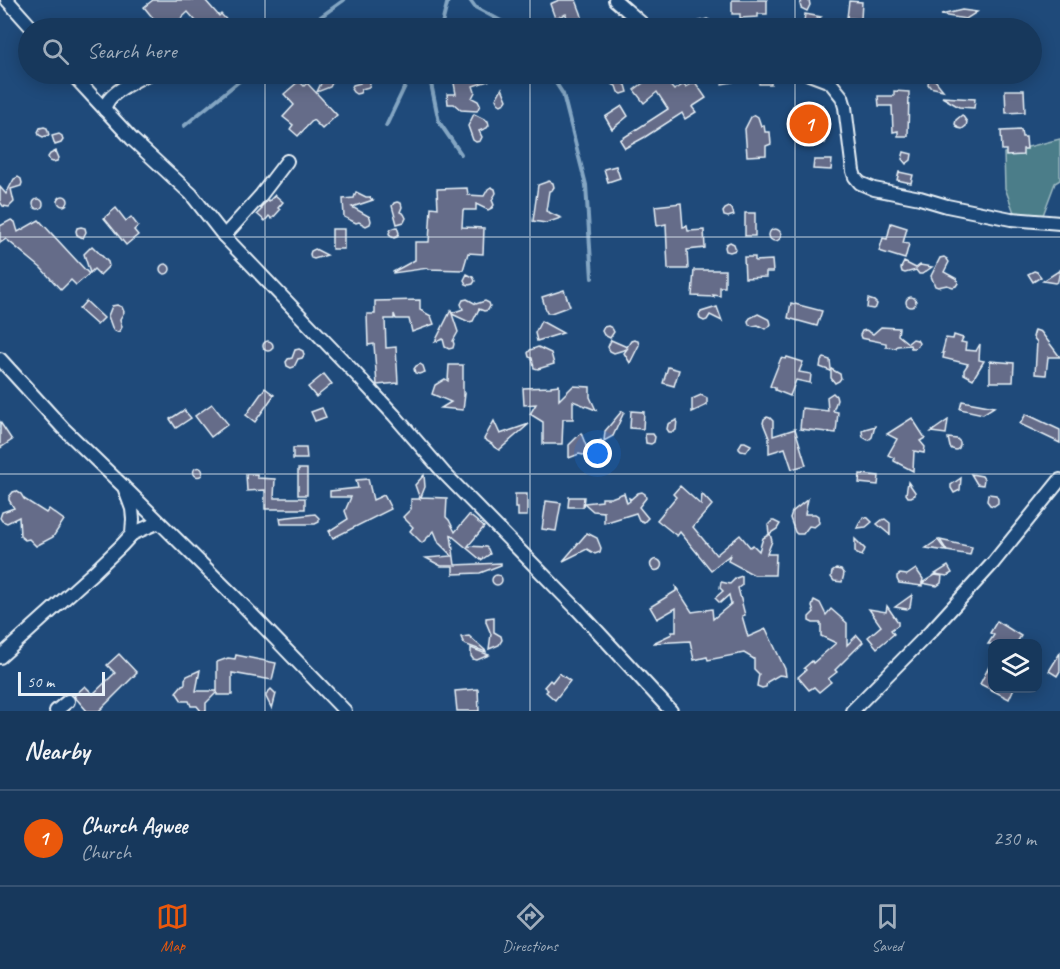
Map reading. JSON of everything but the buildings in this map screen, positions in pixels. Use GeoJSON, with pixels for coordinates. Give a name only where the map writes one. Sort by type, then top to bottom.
{"type":"FeatureCollection","features":[{"type":"Feature","properties":{"kind":"street"},"geometry":{"type":"LineString","coordinates":[[7,0],[23,18]]}},
{"type":"Feature","properties":{"kind":"street"},"geometry":{"type":"LineString","coordinates":[[615,0],[636,18]]}},
{"type":"Feature","properties":{"kind":"street"},"geometry":{"type":"LineString","coordinates":[[81,84],[132,139],[192,194],[224,236],[394,415],[444,473],[577,609],[671,711]]}},
{"type":"Feature","properties":{"kind":"street"},"geometry":{"type":"LineString","coordinates":[[105,110],[105,104],[110,97],[131,84]]}},
{"type":"Feature","properties":{"kind":"street"},"geometry":{"type":"LineString","coordinates":[[832,84],[842,97],[845,107],[853,171],[860,183],[874,189],[1011,219],[1060,223]]}},
{"type":"Feature","properties":{"kind":"street"},"geometry":{"type":"LineString","coordinates":[[224,236],[261,195],[287,161]]}},
{"type":"Feature","properties":{"kind":"street"},"geometry":{"type":"LineString","coordinates":[[0,359],[63,428],[238,600],[345,711]]}},
{"type":"Feature","properties":{"kind":"street"},"geometry":{"type":"LineString","coordinates":[[852,711],[986,571],[1060,480]]}},
{"type":"Feature","properties":{"kind":"street"},"geometry":{"type":"LineString","coordinates":[[124,487],[132,509],[132,534]]}},
{"type":"Feature","properties":{"kind":"street"},"geometry":{"type":"LineString","coordinates":[[0,657],[94,572],[132,534],[159,522]]}},
{"type":"Feature","properties":{"kind":"street"},"geometry":{"type":"LineString","coordinates":[[56,711],[68,700]]}},
{"type":"Feature","properties":{"kind":"green space"},"geometry":{"type":"Polygon","coordinates":[[[1060,139],[1060,180],[1055,183],[1043,215],[1016,218],[1005,188],[1004,153],[1060,139]]]}},
{"type":"Feature","properties":{"kind":"waterway"},"geometry":{"type":"LineString","coordinates":[[319,18],[344,0]]}},
{"type":"Feature","properties":{"kind":"waterway"},"geometry":{"type":"LineString","coordinates":[[444,18],[448,0]]}},
{"type":"Feature","properties":{"kind":"waterway"},"geometry":{"type":"LineString","coordinates":[[470,0],[475,7],[495,18]]}},
{"type":"Feature","properties":{"kind":"waterway"},"geometry":{"type":"LineString","coordinates":[[184,126],[236,84]]}},
{"type":"Feature","properties":{"kind":"waterway"},"geometry":{"type":"LineString","coordinates":[[386,126],[406,84]]}},
{"type":"Feature","properties":{"kind":"waterway"},"geometry":{"type":"LineString","coordinates":[[431,84],[439,122],[461,154]]}},
{"type":"Feature","properties":{"kind":"waterway"},"geometry":{"type":"LineString","coordinates":[[556,84],[563,94],[586,185],[592,278]]}},
{"type":"Feature","properties":{"kind":"place","name":"Church Agwee"},"geometry":{"type":"Point","coordinates":[809,124]}}]}
